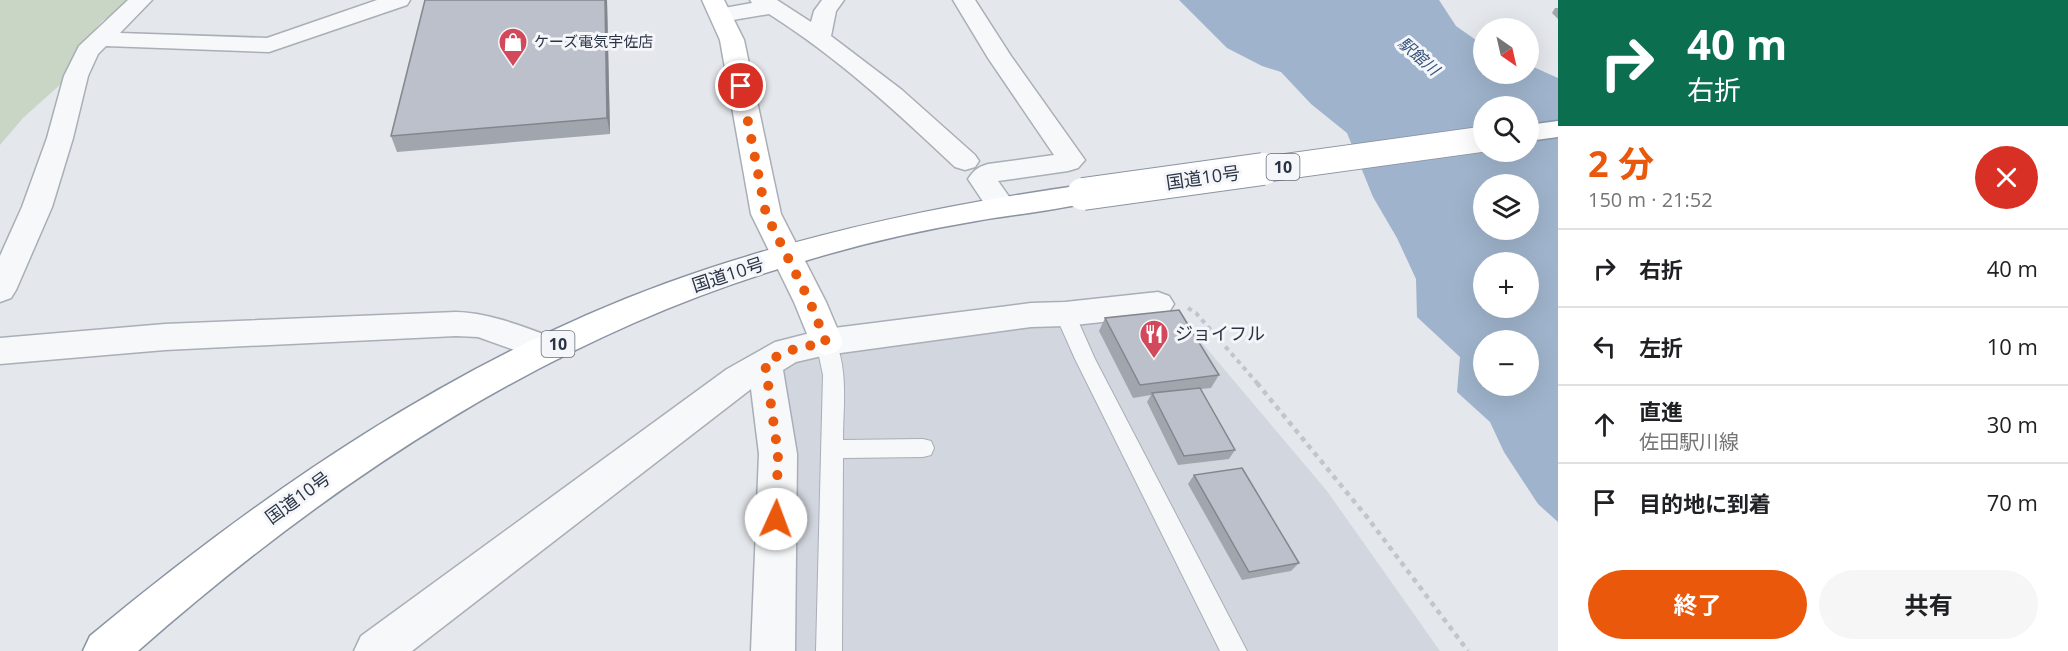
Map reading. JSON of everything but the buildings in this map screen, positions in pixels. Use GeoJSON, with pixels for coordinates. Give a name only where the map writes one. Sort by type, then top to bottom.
{"type":"FeatureCollection","features":[{"type":"Feature","properties":{"kind":"main road"},"geometry":{"type":"LineString","coordinates":[[717,8],[732,40],[766,214],[810,302],[826,342]]}},
{"type":"Feature","properties":{"kind":"main road"},"geometry":{"type":"LineString","coordinates":[[1539,132],[1558,129]]}},
{"type":"Feature","properties":{"kind":"main road","name":"国道10号"},"geometry":{"type":"LineString","coordinates":[[105,651],[178,588],[302,494],[433,410],[548,349],[653,301],[786,257],[911,223],[1000,205],[1473,141]]}},
{"type":"Feature","properties":{"kind":"street"},"geometry":{"type":"LineString","coordinates":[[0,290],[37,207],[60,138],[76,76],[87,51],[141,0]]}},
{"type":"Feature","properties":{"kind":"street"},"geometry":{"type":"LineString","coordinates":[[101,39],[269,45],[399,0]]}},
{"type":"Feature","properties":{"kind":"street"},"geometry":{"type":"LineString","coordinates":[[819,39],[825,11],[833,0]]}},
{"type":"Feature","properties":{"kind":"street"},"geometry":{"type":"LineString","coordinates":[[964,0],[1000,58],[1071,159],[1068,162],[988,173],[982,179],[1000,205]]}},
{"type":"Feature","properties":{"kind":"street"},"geometry":{"type":"LineString","coordinates":[[717,8],[767,3],[819,39],[909,109],[965,161]]}},
{"type":"Feature","properties":{"kind":"street"},"geometry":{"type":"LineString","coordinates":[[376,651],[739,379],[787,351],[826,342],[1030,315],[1065,314],[1158,304]]}},
{"type":"Feature","properties":{"kind":"street"},"geometry":{"type":"LineString","coordinates":[[0,351],[165,337],[456,324],[480,325],[548,349]]}},
{"type":"Feature","properties":{"kind":"street"},"geometry":{"type":"LineString","coordinates":[[765,363],[778,454],[773,651]]}},
{"type":"Feature","properties":{"kind":"lane"},"geometry":{"type":"LineString","coordinates":[[1065,314],[1085,359],[1234,651]]}},
{"type":"Feature","properties":{"kind":"lane"},"geometry":{"type":"LineString","coordinates":[[826,342],[833,375],[829,651]]}},
{"type":"Feature","properties":{"kind":"lane"},"geometry":{"type":"LineString","coordinates":[[832,449],[924,448]]}},
{"type":"Feature","properties":{"kind":"path"},"geometry":{"type":"LineString","coordinates":[[1158,304],[1180,305],[1196,313],[1281,410],[1468,651]]}},
{"type":"Feature","properties":{"kind":"shaded area"},"geometry":{"type":"Polygon","coordinates":[[[1175,311],[1327,491],[1440,651],[778,651],[780,362],[854,343],[1175,311]]]}},
{"type":"Feature","properties":{"kind":"green space"},"geometry":{"type":"Polygon","coordinates":[[[0,0],[139,0],[102,21],[84,43],[63,82],[23,118],[0,145],[0,0]]]}},
{"type":"Feature","properties":{"kind":"water","name":"駅館川"},"geometry":{"type":"Polygon","coordinates":[[[1179,0],[1439,0],[1456,26],[1473,38],[1473,84],[1539,84],[1539,69],[1558,78],[1558,522],[1538,504],[1504,452],[1490,422],[1457,392],[1460,357],[1417,317],[1416,279],[1397,238],[1373,197],[1347,133],[1311,104],[1281,72],[1262,66],[1227,48],[1179,0]]]}},
{"type":"Feature","properties":{"kind":"place","name":"ケーズ電気宇佐店"},"geometry":{"type":"Point","coordinates":[513,68]}},
{"type":"Feature","properties":{"kind":"place","name":"ジョイフル"},"geometry":{"type":"Point","coordinates":[1154,360]}},
{"type":"Feature","properties":{"kind":"route"},"geometry":{"type":"LineString","coordinates":[[741,86],[766,214],[810,302],[826,342],[787,351],[765,363],[778,454],[776,519]]}}]}
